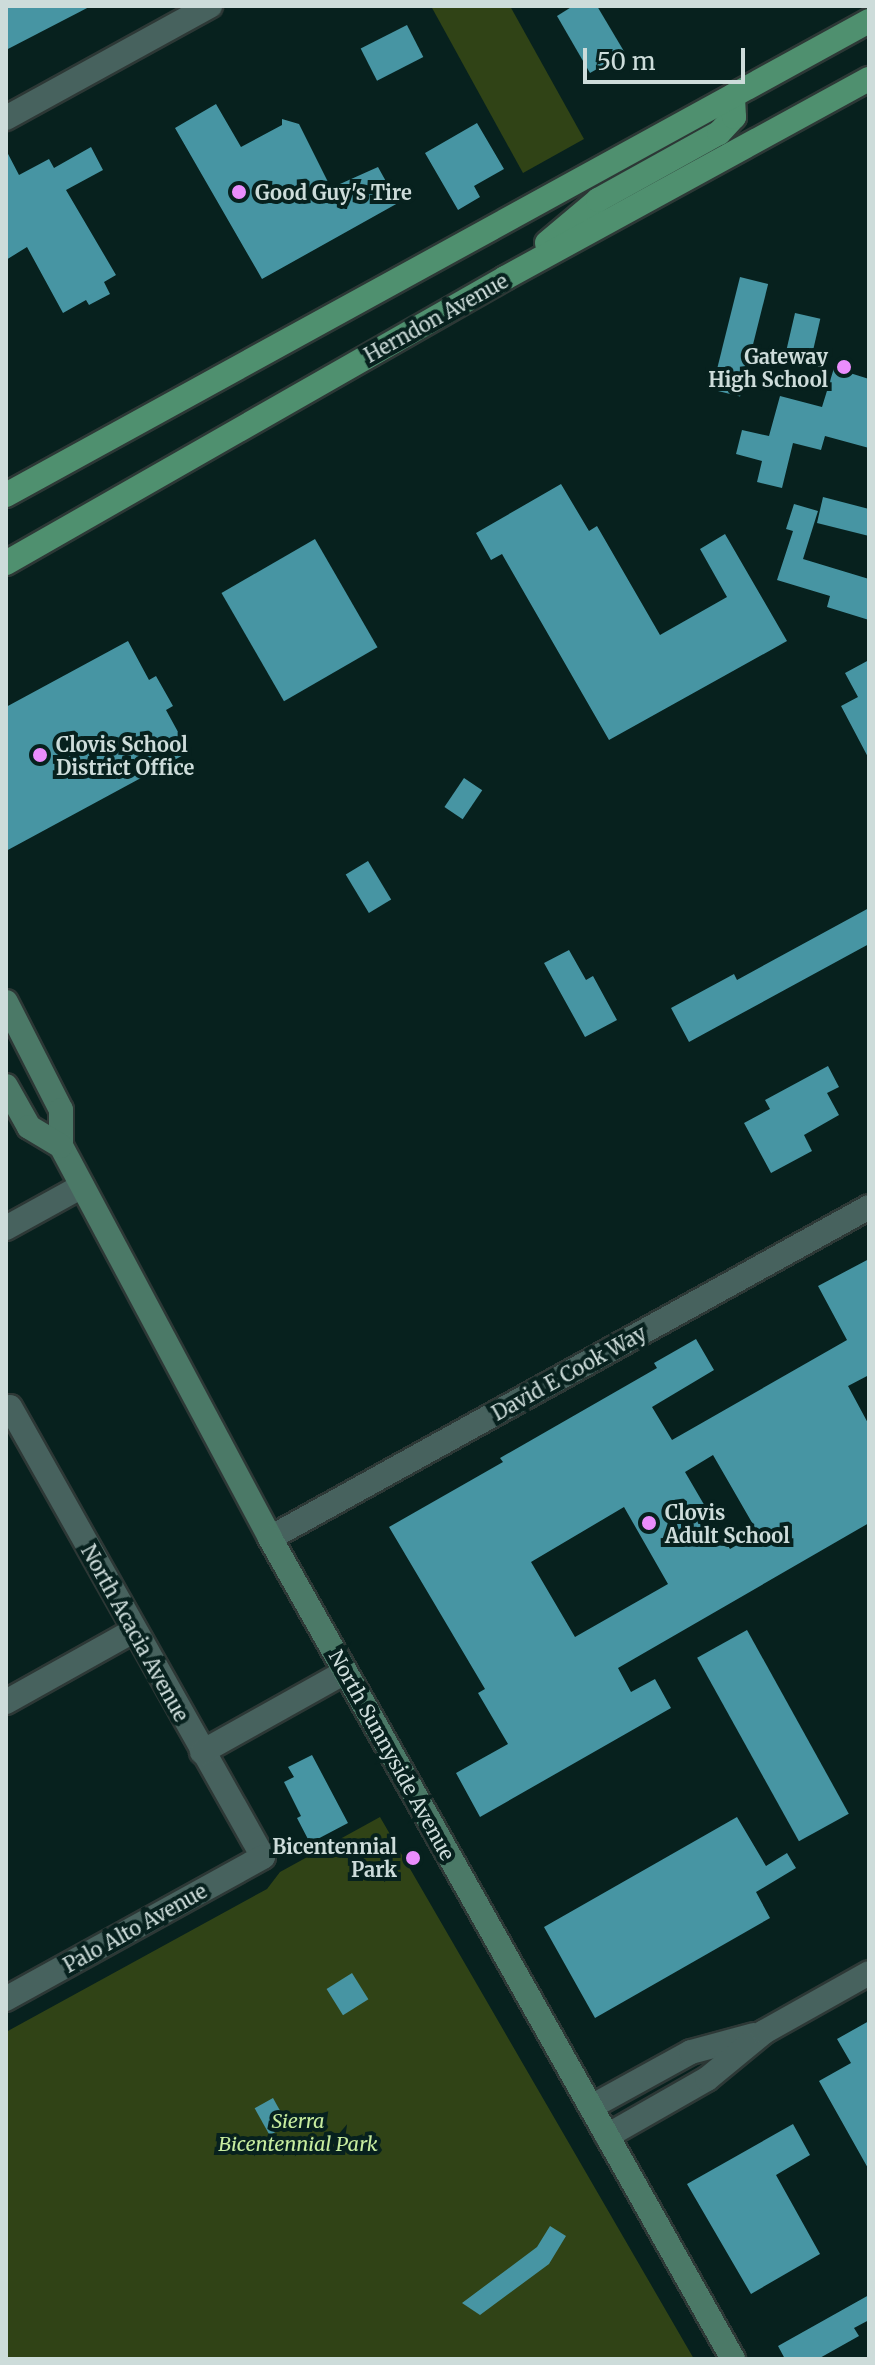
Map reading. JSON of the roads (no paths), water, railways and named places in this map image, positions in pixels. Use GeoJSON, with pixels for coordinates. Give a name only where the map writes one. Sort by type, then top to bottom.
{"type":"FeatureCollection","features":[{"type":"Feature","properties":{"kind":"main road"},"geometry":{"type":"LineString","coordinates":[[6,495],[869,21]]}},
{"type":"Feature","properties":{"kind":"main road","name":"Herndon Avenue"},"geometry":{"type":"LineString","coordinates":[[6,563],[505,278],[869,79]]}},
{"type":"Feature","properties":{"kind":"main road"},"geometry":{"type":"LineString","coordinates":[[505,278],[598,200],[719,133],[734,117],[733,96]]}},
{"type":"Feature","properties":{"kind":"main road","name":"North Sunnyside Avenue"},"geometry":{"type":"LineString","coordinates":[[6,1002],[61,1110],[61,1146],[270,1538],[733,2359]]}},
{"type":"Feature","properties":{"kind":"main road"},"geometry":{"type":"LineString","coordinates":[[6,1026],[27,1045]]}},
{"type":"Feature","properties":{"kind":"main road","name":"North Sunnyside Avenue"},"geometry":{"type":"LineString","coordinates":[[6,1086],[29,1127],[61,1146]]}},
{"type":"Feature","properties":{"kind":"street"},"geometry":{"type":"LineString","coordinates":[[6,118],[210,6]]}},
{"type":"Feature","properties":{"kind":"street"},"geometry":{"type":"LineString","coordinates":[[6,1228],[82,1186]]}},
{"type":"Feature","properties":{"kind":"street","name":"David E Cook Way"},"geometry":{"type":"LineString","coordinates":[[270,1538],[869,1207]]}},
{"type":"Feature","properties":{"kind":"street","name":"North Acacia Avenue"},"geometry":{"type":"LineString","coordinates":[[8,1408],[263,1857]]}},
{"type":"Feature","properties":{"kind":"street"},"geometry":{"type":"LineString","coordinates":[[6,1702],[133,1631]]}},
{"type":"Feature","properties":{"kind":"street"},"geometry":{"type":"LineString","coordinates":[[202,1752],[345,1672]]}},
{"type":"Feature","properties":{"kind":"street","name":"Palo Alto Avenue"},"geometry":{"type":"LineString","coordinates":[[6,1999],[263,1857]]}},
{"type":"Feature","properties":{"kind":"street"},"geometry":{"type":"LineString","coordinates":[[607,2136],[707,2079],[764,2032],[869,1973]]}},
{"type":"Feature","properties":{"kind":"street"},"geometry":{"type":"LineString","coordinates":[[591,2107],[691,2052],[764,2032]]}},
{"type":"Feature","properties":{"kind":"place","name":"Good Guy's Tire"},"geometry":{"type":"Point","coordinates":[239,192]}},
{"type":"Feature","properties":{"kind":"place","name":"Gateway High School"},"geometry":{"type":"Point","coordinates":[844,367]}},
{"type":"Feature","properties":{"kind":"place","name":"Clovis School District Office"},"geometry":{"type":"Point","coordinates":[40,755]}},
{"type":"Feature","properties":{"kind":"place","name":"Clovis Adult School"},"geometry":{"type":"Point","coordinates":[649,1523]}},
{"type":"Feature","properties":{"kind":"place","name":"Bicentennial Park"},"geometry":{"type":"Point","coordinates":[413,1858]}},
{"type":"Feature","properties":{"kind":"park label","name":"Sierra Bicentennial Park"},"geometry":{"type":"Point","coordinates":[298,2132]}}]}
